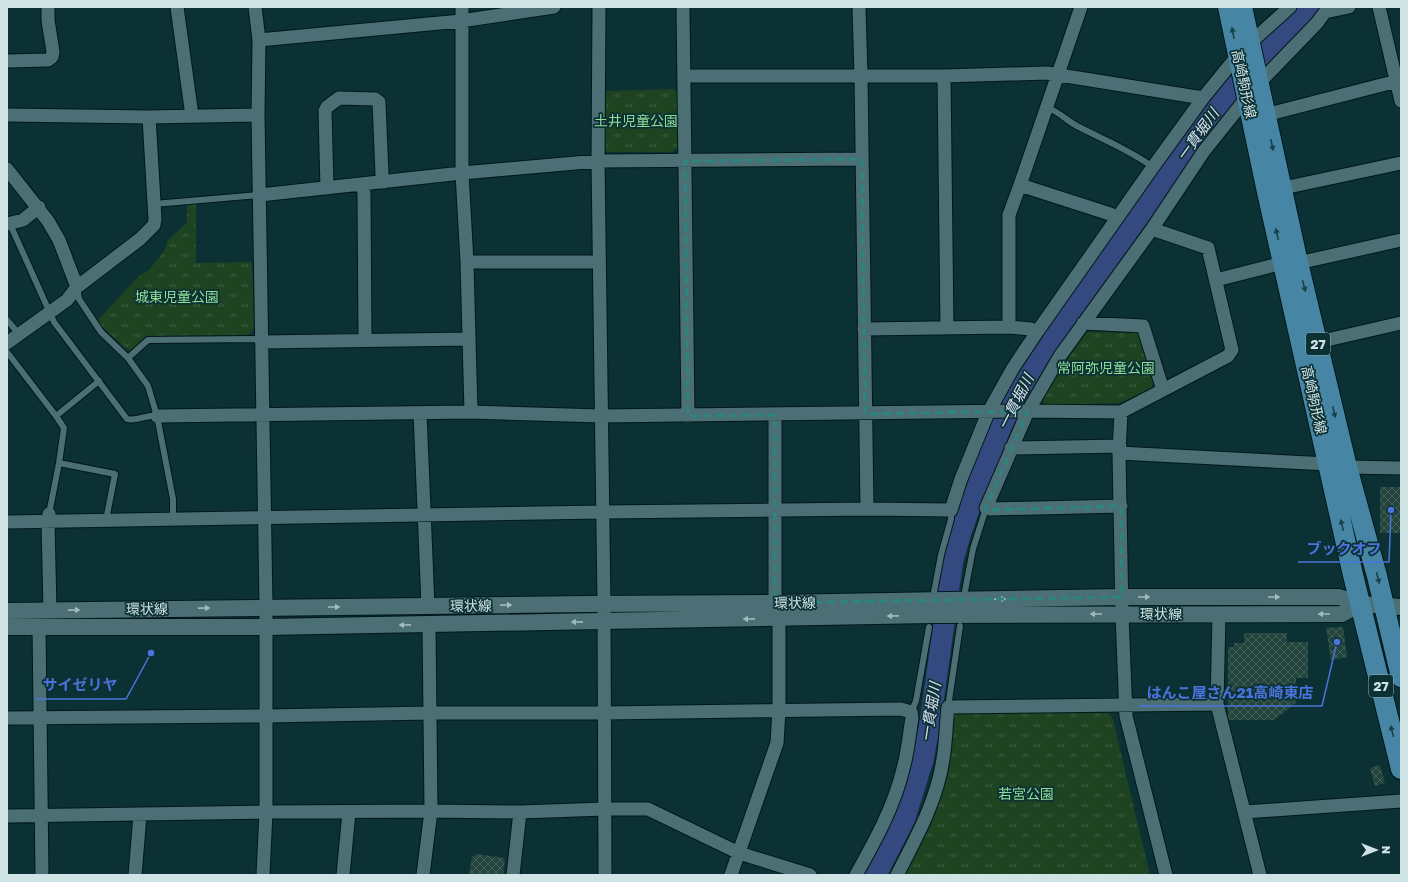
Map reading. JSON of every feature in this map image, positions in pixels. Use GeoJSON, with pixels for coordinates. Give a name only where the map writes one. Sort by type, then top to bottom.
{"type":"FeatureCollection","features":[{"type":"Feature","properties":{"kind":"main road","name":"高崎駒形線"},"geometry":{"type":"LineString","coordinates":[[1228,7],[1244,51],[1253,88],[1274,190],[1338,466],[1393,606],[1401,677]]}},
{"type":"Feature","properties":{"kind":"main road","name":"高崎駒形線"},"geometry":{"type":"LineString","coordinates":[[1242,7],[1244,51]]}},
{"type":"Feature","properties":{"kind":"main road","name":"高崎駒形線"},"geometry":{"type":"LineString","coordinates":[[1253,88],[1265,115],[1274,190]]}},
{"type":"Feature","properties":{"kind":"main road","name":"高崎駒形線"},"geometry":{"type":"LineString","coordinates":[[1291,263],[1318,342],[1360,604],[1401,769]]}},
{"type":"Feature","properties":{"kind":"street"},"geometry":{"type":"LineString","coordinates":[[7,61],[48,60],[52,57],[53,52],[48,20],[48,7]]}},
{"type":"Feature","properties":{"kind":"street"},"geometry":{"type":"LineString","coordinates":[[177,7],[192,116]]}},
{"type":"Feature","properties":{"kind":"street"},"geometry":{"type":"LineString","coordinates":[[255,7],[259,40],[258,115],[266,607],[266,812],[263,875]]}},
{"type":"Feature","properties":{"kind":"street"},"geometry":{"type":"LineString","coordinates":[[462,7],[462,173],[467,262],[471,412]]}},
{"type":"Feature","properties":{"kind":"street"},"geometry":{"type":"LineString","coordinates":[[259,40],[461,21],[554,7]]}},
{"type":"Feature","properties":{"kind":"street"},"geometry":{"type":"LineString","coordinates":[[599,7],[598,161],[604,604],[605,875]]}},
{"type":"Feature","properties":{"kind":"street"},"geometry":{"type":"LineString","coordinates":[[683,7],[688,416]]}},
{"type":"Feature","properties":{"kind":"street"},"geometry":{"type":"LineString","coordinates":[[859,7],[867,509]]}},
{"type":"Feature","properties":{"kind":"street"},"geometry":{"type":"LineString","coordinates":[[1010,327],[1008,215],[1020,186],[1080,7]]}},
{"type":"Feature","properties":{"kind":"street"},"geometry":{"type":"LineString","coordinates":[[7,522],[49,518],[106,520],[423,514],[867,509],[951,510],[962,478],[989,413],[1013,368],[1037,332],[1203,98],[1244,51],[1290,7]]}},
{"type":"Feature","properties":{"kind":"street"},"geometry":{"type":"LineString","coordinates":[[1120,506],[986,508],[1027,411],[1060,356],[1152,230],[1204,151],[1253,88],[1328,10],[1349,7]]}},
{"type":"Feature","properties":{"kind":"street"},"geometry":{"type":"LineString","coordinates":[[1380,7],[1399,81],[1401,101]]}},
{"type":"Feature","properties":{"kind":"street"},"geometry":{"type":"LineString","coordinates":[[684,76],[944,76],[1047,73],[1203,98]]}},
{"type":"Feature","properties":{"kind":"street"},"geometry":{"type":"LineString","coordinates":[[944,76],[947,328]]}},
{"type":"Feature","properties":{"kind":"street"},"geometry":{"type":"LineString","coordinates":[[1265,115],[1399,81]]}},
{"type":"Feature","properties":{"kind":"street"},"geometry":{"type":"LineString","coordinates":[[327,188],[325,111],[326,107],[339,98],[375,99],[379,102],[382,175],[384,182]]}},
{"type":"Feature","properties":{"kind":"street"},"geometry":{"type":"LineString","coordinates":[[7,115],[148,117],[258,115]]}},
{"type":"Feature","properties":{"kind":"street"},"geometry":{"type":"LineString","coordinates":[[7,343],[67,300],[77,287],[140,239],[154,225],[148,117]]}},
{"type":"Feature","properties":{"kind":"street"},"geometry":{"type":"LineString","coordinates":[[260,195],[462,173],[598,161],[862,159]]}},
{"type":"Feature","properties":{"kind":"street"},"geometry":{"type":"LineString","coordinates":[[1274,190],[1401,163]]}},
{"type":"Feature","properties":{"kind":"street"},"geometry":{"type":"LineString","coordinates":[[7,169],[39,207],[59,240],[77,287]]}},
{"type":"Feature","properties":{"kind":"street"},"geometry":{"type":"LineString","coordinates":[[362,184],[364,192],[365,340]]}},
{"type":"Feature","properties":{"kind":"street"},"geometry":{"type":"LineString","coordinates":[[1020,186],[1110,214],[1117,218]]}},
{"type":"Feature","properties":{"kind":"street"},"geometry":{"type":"LineString","coordinates":[[8,224],[23,220],[39,207]]}},
{"type":"Feature","properties":{"kind":"street"},"geometry":{"type":"LineString","coordinates":[[157,416],[471,412],[601,416],[688,416],[989,413],[1027,411],[1120,412],[1228,356],[1232,350],[1208,248],[1152,230]]}},
{"type":"Feature","properties":{"kind":"street"},"geometry":{"type":"LineString","coordinates":[[1216,280],[1401,240]]}},
{"type":"Feature","properties":{"kind":"street"},"geometry":{"type":"LineString","coordinates":[[467,262],[599,262]]}},
{"type":"Feature","properties":{"kind":"street"},"geometry":{"type":"LineString","coordinates":[[1083,323],[1143,326],[1163,390]]}},
{"type":"Feature","properties":{"kind":"street"},"geometry":{"type":"LineString","coordinates":[[1318,342],[1401,323]]}},
{"type":"Feature","properties":{"kind":"street"},"geometry":{"type":"LineString","coordinates":[[864,329],[1010,327],[1031,329],[1037,332]]}},
{"type":"Feature","properties":{"kind":"street"},"geometry":{"type":"LineString","coordinates":[[262,342],[469,339]]}},
{"type":"Feature","properties":{"kind":"street"},"geometry":{"type":"LineString","coordinates":[[1120,412],[1122,614],[1126,716],[1166,875]]}},
{"type":"Feature","properties":{"kind":"street"},"geometry":{"type":"LineString","coordinates":[[420,413],[428,606]]}},
{"type":"Feature","properties":{"kind":"street"},"geometry":{"type":"LineString","coordinates":[[731,875],[777,743],[779,710],[775,510],[775,415]]}},
{"type":"Feature","properties":{"kind":"street"},"geometry":{"type":"LineString","coordinates":[[1011,448],[1120,449],[1338,466],[1401,468]]}},
{"type":"Feature","properties":{"kind":"street"},"geometry":{"type":"LineString","coordinates":[[49,518],[50,611]]}},
{"type":"Feature","properties":{"kind":"street","name":"環状線"},"geometry":{"type":"LineString","coordinates":[[7,627],[266,627],[603,622],[777,611],[932,608],[963,595],[1339,597],[1360,604],[1393,606]]}},
{"type":"Feature","properties":{"kind":"street","name":"環状線"},"geometry":{"type":"LineString","coordinates":[[7,611],[604,604],[777,611]]}},
{"type":"Feature","properties":{"kind":"street","name":"環状線"},"geometry":{"type":"LineString","coordinates":[[932,608],[959,620],[1122,614],[1342,614],[1360,604]]}},
{"type":"Feature","properties":{"kind":"street"},"geometry":{"type":"LineString","coordinates":[[1219,614],[1218,704],[1260,875]]}},
{"type":"Feature","properties":{"kind":"street"},"geometry":{"type":"LineString","coordinates":[[423,875],[431,811],[429,624]]}},
{"type":"Feature","properties":{"kind":"street"},"geometry":{"type":"LineString","coordinates":[[39,626],[42,875]]}},
{"type":"Feature","properties":{"kind":"street"},"geometry":{"type":"LineString","coordinates":[[897,875],[927,815],[936,788],[943,759],[948,707],[1218,704]]}},
{"type":"Feature","properties":{"kind":"street"},"geometry":{"type":"LineString","coordinates":[[7,718],[901,709],[911,712],[912,718],[904,768],[893,804],[874,844],[856,875]]}},
{"type":"Feature","properties":{"kind":"street"},"geometry":{"type":"LineString","coordinates":[[1244,812],[1401,801]]}},
{"type":"Feature","properties":{"kind":"street"},"geometry":{"type":"LineString","coordinates":[[7,816],[266,812],[520,812],[604,809],[648,810],[739,852],[810,875]]}},
{"type":"Feature","properties":{"kind":"street"},"geometry":{"type":"LineString","coordinates":[[343,875],[349,812]]}},
{"type":"Feature","properties":{"kind":"street"},"geometry":{"type":"LineString","coordinates":[[512,875],[520,812]]}},
{"type":"Feature","properties":{"kind":"street"},"geometry":{"type":"LineString","coordinates":[[135,875],[140,815]]}},
{"type":"Feature","properties":{"kind":"lane"},"geometry":{"type":"LineString","coordinates":[[1046,107],[1054,110],[1076,126],[1121,146],[1153,167]]}},
{"type":"Feature","properties":{"kind":"lane"},"geometry":{"type":"LineString","coordinates":[[154,204],[260,195]]}},
{"type":"Feature","properties":{"kind":"lane"},"geometry":{"type":"LineString","coordinates":[[8,224],[54,322],[127,419],[131,420],[152,415],[157,416]]}},
{"type":"Feature","properties":{"kind":"lane"},"geometry":{"type":"LineString","coordinates":[[77,287],[79,299],[101,332],[128,358],[148,386],[157,416],[170,486],[173,519]]}},
{"type":"Feature","properties":{"kind":"lane"},"geometry":{"type":"LineString","coordinates":[[7,320],[18,334]]}},
{"type":"Feature","properties":{"kind":"lane"},"geometry":{"type":"LineString","coordinates":[[128,358],[148,340],[254,339],[262,342]]}},
{"type":"Feature","properties":{"kind":"lane"},"geometry":{"type":"LineString","coordinates":[[7,352],[64,428],[49,518]]}},
{"type":"Feature","properties":{"kind":"lane"},"geometry":{"type":"LineString","coordinates":[[56,416],[99,381]]}},
{"type":"Feature","properties":{"kind":"lane"},"geometry":{"type":"LineString","coordinates":[[59,463],[115,474],[106,520]]}},
{"type":"Feature","properties":{"kind":"lane"},"geometry":{"type":"LineString","coordinates":[[963,595],[973,549],[986,508]]}},
{"type":"Feature","properties":{"kind":"lane"},"geometry":{"type":"LineString","coordinates":[[911,712],[916,701],[941,555],[951,519],[951,510]]}},
{"type":"Feature","properties":{"kind":"lane"},"geometry":{"type":"LineString","coordinates":[[948,707],[959,620]]}},
{"type":"Feature","properties":{"kind":"highlighted area"},"geometry":{"type":"Polygon","coordinates":[[[862,159],[865,414],[1028,411],[985,510],[1121,506],[1122,597],[775,603],[775,415],[688,416],[685,161],[862,159]]]}},
{"type":"Feature","properties":{"kind":"green space","name":"土井児童公園"},"geometry":{"type":"Polygon","coordinates":[[[674,89],[679,96],[678,147],[672,152],[602,152],[605,91],[674,89]]]}},
{"type":"Feature","properties":{"kind":"green space","name":"城東児童公園"},"geometry":{"type":"Polygon","coordinates":[[[196,203],[196,263],[252,262],[254,329],[248,335],[148,336],[132,350],[127,349],[100,325],[98,320],[139,276],[149,270],[164,251],[168,240],[187,223],[187,204],[196,203]]]}},
{"type":"Feature","properties":{"kind":"green space","name":"常阿弥児童公園"},"geometry":{"type":"Polygon","coordinates":[[[1087,332],[1140,333],[1153,382],[1152,389],[1119,403],[1046,405],[1042,401],[1068,358],[1087,332]]]}},
{"type":"Feature","properties":{"kind":"green space","name":"若宮公園"},"geometry":{"type":"Polygon","coordinates":[[[951,713],[1109,713],[1113,720],[1150,875],[902,875],[912,853],[951,713]]]}},
{"type":"Feature","properties":{"kind":"building"},"geometry":{"type":"Polygon","coordinates":[[[1380,487],[1401,487],[1401,533],[1380,533],[1380,487]]]}},
{"type":"Feature","properties":{"kind":"building"},"geometry":{"type":"Polygon","coordinates":[[[1343,627],[1347,657],[1331,660],[1326,628],[1343,627]]]}},
{"type":"Feature","properties":{"kind":"building"},"geometry":{"type":"Polygon","coordinates":[[[1244,633],[1287,633],[1287,642],[1308,642],[1308,678],[1296,678],[1296,703],[1274,720],[1228,720],[1228,647],[1234,647],[1234,643],[1244,643],[1244,633]]]}},
{"type":"Feature","properties":{"kind":"building"},"geometry":{"type":"Polygon","coordinates":[[[1380,765],[1385,783],[1375,786],[1370,768],[1380,765]]]}},
{"type":"Feature","properties":{"kind":"building"},"geometry":{"type":"Polygon","coordinates":[[[476,854],[505,858],[503,875],[469,875],[472,857],[476,854]]]}},
{"type":"Feature","properties":{"kind":"waterway","name":"一貫堀川"},"geometry":{"type":"LineString","coordinates":[[876,875],[905,818],[923,760],[931,717],[953,560],[961,532],[1001,427],[1016,396],[1038,358],[1077,302],[1226,96],[1273,44],[1313,7]]}},
{"type":"Feature","properties":{"kind":"place","name":"ブックオフ"},"geometry":{"type":"Point","coordinates":[1391,510]}},
{"type":"Feature","properties":{"kind":"place","name":"はんこ屋さん21高崎東店"},"geometry":{"type":"Point","coordinates":[1337,642]}},
{"type":"Feature","properties":{"kind":"place","name":"サイゼリヤ"},"geometry":{"type":"Point","coordinates":[151,653]}}]}
